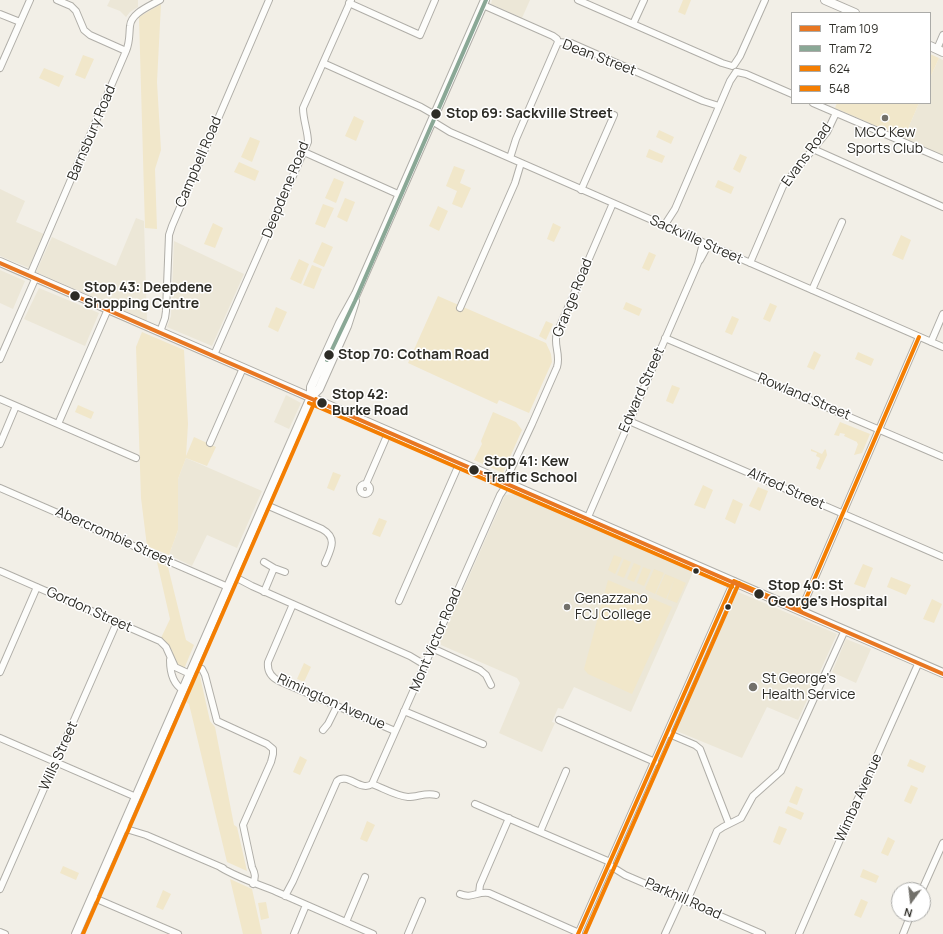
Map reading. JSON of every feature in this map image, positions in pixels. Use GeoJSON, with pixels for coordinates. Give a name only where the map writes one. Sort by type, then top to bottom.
{"type":"FeatureCollection","features":[{"type":"Feature","properties":{"kind":"main road"},"geometry":{"type":"LineString","coordinates":[[825,0],[853,12]]}},
{"type":"Feature","properties":{"kind":"main road"},"geometry":{"type":"LineString","coordinates":[[76,934],[311,397],[312,387],[340,323],[356,294],[484,3]]}},
{"type":"Feature","properties":{"kind":"main road"},"geometry":{"type":"LineString","coordinates":[[0,262],[943,673]]}},
{"type":"Feature","properties":{"kind":"street"},"geometry":{"type":"LineString","coordinates":[[0,68],[30,0]]}},
{"type":"Feature","properties":{"kind":"street"},"geometry":{"type":"LineString","coordinates":[[57,0],[71,6],[76,11],[84,30],[90,35],[126,51]]}},
{"type":"Feature","properties":{"kind":"street","name":"Barnsbury Road"},"geometry":{"type":"LineString","coordinates":[[0,359],[126,51],[130,40],[130,24],[132,19],[137,14],[160,0]]}},
{"type":"Feature","properties":{"kind":"street","name":"Campbell Road"},"geometry":{"type":"LineString","coordinates":[[160,332],[166,311],[169,235],[269,0]]}},
{"type":"Feature","properties":{"kind":"street"},"geometry":{"type":"LineString","coordinates":[[350,2],[420,35],[435,0]]}},
{"type":"Feature","properties":{"kind":"street"},"geometry":{"type":"LineString","coordinates":[[578,0],[791,94]]}},
{"type":"Feature","properties":{"kind":"street"},"geometry":{"type":"LineString","coordinates":[[633,24],[644,0]]}},
{"type":"Feature","properties":{"kind":"street"},"geometry":{"type":"LineString","coordinates":[[667,227],[765,0]]}},
{"type":"Feature","properties":{"kind":"street","name":"Deepdene Road"},"geometry":{"type":"LineString","coordinates":[[214,355],[308,142],[308,135],[303,118],[303,108],[350,2]]}},
{"type":"Feature","properties":{"kind":"street","name":"Dean Street"},"geometry":{"type":"LineString","coordinates":[[484,3],[553,36],[558,42],[571,43],[703,101],[719,106]]}},
{"type":"Feature","properties":{"kind":"street"},"geometry":{"type":"LineString","coordinates":[[0,14],[20,22]]}},
{"type":"Feature","properties":{"kind":"street"},"geometry":{"type":"LineString","coordinates":[[937,49],[943,35]]}},
{"type":"Feature","properties":{"kind":"street"},"geometry":{"type":"LineString","coordinates":[[508,157],[558,42]]}},
{"type":"Feature","properties":{"kind":"street","name":"Sackville Street"},"geometry":{"type":"LineString","coordinates":[[323,64],[421,107],[450,132],[943,347]]}},
{"type":"Feature","properties":{"kind":"street"},"geometry":{"type":"LineString","coordinates":[[815,104],[943,160]]}},
{"type":"Feature","properties":{"kind":"street","name":"Evans Road"},"geometry":{"type":"LineString","coordinates":[[750,263],[783,186],[828,132],[836,113]]}},
{"type":"Feature","properties":{"kind":"street"},"geometry":{"type":"LineString","coordinates":[[581,190],[614,115]]}},
{"type":"Feature","properties":{"kind":"street"},"geometry":{"type":"LineString","coordinates":[[813,149],[943,207]]}},
{"type":"Feature","properties":{"kind":"street"},"geometry":{"type":"LineString","coordinates":[[304,152],[400,194]]}},
{"type":"Feature","properties":{"kind":"street"},"geometry":{"type":"LineString","coordinates":[[460,308],[523,164]]}},
{"type":"Feature","properties":{"kind":"street","name":"Grange Road"},"geometry":{"type":"LineString","coordinates":[[505,482],[557,367],[559,357],[555,341],[557,333],[613,204]]}},
{"type":"Feature","properties":{"kind":"street"},"geometry":{"type":"LineString","coordinates":[[812,290],[842,222]]}},
{"type":"Feature","properties":{"kind":"street","name":"Edward Street"},"geometry":{"type":"LineString","coordinates":[[588,517],[706,244]]}},
{"type":"Feature","properties":{"kind":"street"},"geometry":{"type":"LineString","coordinates":[[58,424],[108,309]]}},
{"type":"Feature","properties":{"kind":"street"},"geometry":{"type":"LineString","coordinates":[[931,342],[943,314]]}},
{"type":"Feature","properties":{"kind":"street"},"geometry":{"type":"LineString","coordinates":[[801,610],[919,337]]}},
{"type":"Feature","properties":{"kind":"street","name":"Rowland Street"},"geometry":{"type":"LineString","coordinates":[[665,338],[943,457]]}},
{"type":"Feature","properties":{"kind":"street"},"geometry":{"type":"LineString","coordinates":[[210,443],[243,368]]}},
{"type":"Feature","properties":{"kind":"street"},"geometry":{"type":"LineString","coordinates":[[0,399],[136,458]]}},
{"type":"Feature","properties":{"kind":"street"},"geometry":{"type":"LineString","coordinates":[[0,444],[16,406]]}},
{"type":"Feature","properties":{"kind":"street","name":"Alfred Street"},"geometry":{"type":"LineString","coordinates":[[629,421],[943,557]]}},
{"type":"Feature","properties":{"kind":"street"},"geometry":{"type":"LineString","coordinates":[[366,484],[389,431]]}},
{"type":"Feature","properties":{"kind":"street"},"geometry":{"type":"LineString","coordinates":[[399,601],[460,462]]}},
{"type":"Feature","properties":{"kind":"street","name":"Mont Victor Road"},"geometry":{"type":"LineString","coordinates":[[372,784],[505,482]]}},
{"type":"Feature","properties":{"kind":"street","name":"Abercrombie Street"},"geometry":{"type":"LineString","coordinates":[[0,488],[231,581],[252,586],[426,662]]}},
{"type":"Feature","properties":{"kind":"street"},"geometry":{"type":"LineString","coordinates":[[264,504],[328,534],[332,539],[332,545],[325,563]]}},
{"type":"Feature","properties":{"kind":"street"},"geometry":{"type":"LineString","coordinates":[[264,562],[285,572]]}},
{"type":"Feature","properties":{"kind":"street"},"geometry":{"type":"LineString","coordinates":[[264,592],[274,568]]}},
{"type":"Feature","properties":{"kind":"street","name":"Gordon Street"},"geometry":{"type":"LineString","coordinates":[[0,571],[160,641],[166,647],[175,667],[192,670],[202,669],[205,674],[216,720],[221,724],[267,744],[273,749],[271,762],[243,825],[252,867],[255,872],[252,881]]}},
{"type":"Feature","properties":{"kind":"street"},"geometry":{"type":"LineString","coordinates":[[460,894],[470,896],[479,893],[489,893],[579,933],[734,581]]}},
{"type":"Feature","properties":{"kind":"street"},"geometry":{"type":"LineString","coordinates":[[0,672],[37,587]]}},
{"type":"Feature","properties":{"kind":"street","name":"Rimington Avenue"},"geometry":{"type":"LineString","coordinates":[[293,604],[269,658],[268,665],[271,675],[276,679],[395,732]]}},
{"type":"Feature","properties":{"kind":"street","name":"Wills Street"},"geometry":{"type":"LineString","coordinates":[[0,889],[117,622]]}},
{"type":"Feature","properties":{"kind":"street"},"geometry":{"type":"LineString","coordinates":[[665,934],[684,900],[719,829],[741,818],[756,792],[781,771],[845,630]]}},
{"type":"Feature","properties":{"kind":"street"},"geometry":{"type":"LineString","coordinates":[[432,648],[480,670],[486,675],[491,685]]}},
{"type":"Feature","properties":{"kind":"street","name":"Gordon Street"},"geometry":{"type":"LineString","coordinates":[[170,657],[174,680],[177,686],[183,690]]}},
{"type":"Feature","properties":{"kind":"street","name":"Wimba Avenue"},"geometry":{"type":"LineString","coordinates":[[799,934],[919,662]]}},
{"type":"Feature","properties":{"kind":"street"},"geometry":{"type":"LineString","coordinates":[[323,730],[330,722],[337,706]]}},
{"type":"Feature","properties":{"kind":"street"},"geometry":{"type":"LineString","coordinates":[[404,711],[483,744]]}},
{"type":"Feature","properties":{"kind":"street"},"geometry":{"type":"LineString","coordinates":[[559,720],[655,762]]}},
{"type":"Feature","properties":{"kind":"street"},"geometry":{"type":"LineString","coordinates":[[668,733],[695,745],[700,749],[729,824]]}},
{"type":"Feature","properties":{"kind":"street"},"geometry":{"type":"LineString","coordinates":[[0,738],[136,797]]}},
{"type":"Feature","properties":{"kind":"street"},"geometry":{"type":"LineString","coordinates":[[540,832],[566,771]]}},
{"type":"Feature","properties":{"kind":"street"},"geometry":{"type":"LineString","coordinates":[[287,896],[337,781],[340,778],[344,778],[363,786],[372,784],[403,796],[413,796],[427,793],[436,796]]}},
{"type":"Feature","properties":{"kind":"street","name":"Parkhill Road"},"geometry":{"type":"LineString","coordinates":[[475,804],[540,832],[609,865],[625,875],[753,932],[762,934]]}},
{"type":"Feature","properties":{"kind":"street"},"geometry":{"type":"LineString","coordinates":[[479,893],[480,885],[509,818]]}},
{"type":"Feature","properties":{"kind":"street"},"geometry":{"type":"LineString","coordinates":[[124,825],[373,934]]}},
{"type":"Feature","properties":{"kind":"street"},"geometry":{"type":"LineString","coordinates":[[926,882],[943,843]]}},
{"type":"Feature","properties":{"kind":"street"},"geometry":{"type":"LineString","coordinates":[[346,922],[365,877]]}},
{"type":"Feature","properties":{"kind":"street"},"geometry":{"type":"LineString","coordinates":[[92,897],[178,934]]}},
{"type":"Feature","properties":{"kind":"street"},"geometry":{"type":"LineString","coordinates":[[408,934],[422,901]]}},
{"type":"Feature","properties":{"kind":"street"},"geometry":{"type":"LineString","coordinates":[[294,934],[306,905]]}},
{"type":"Feature","properties":{"kind":"street"},"geometry":{"type":"LineString","coordinates":[[903,934],[908,922]]}},
{"type":"Feature","properties":{"kind":"street"},"geometry":{"type":"LineString","coordinates":[[0,932],[5,934]]}},
{"type":"Feature","properties":{"kind":"shaded area"},"geometry":{"type":"Polygon","coordinates":[[[110,0],[138,0],[138,7],[130,12],[126,17],[120,11],[107,6],[110,0]]]}},
{"type":"Feature","properties":{"kind":"shaded area"},"geometry":{"type":"Polygon","coordinates":[[[492,0],[530,0],[522,18],[491,4],[492,0]]]}},
{"type":"Feature","properties":{"kind":"shaded area"},"geometry":{"type":"Polygon","coordinates":[[[683,0],[691,0],[685,15],[678,12],[683,0]]]}},
{"type":"Feature","properties":{"kind":"shaded area"},"geometry":{"type":"Polygon","coordinates":[[[161,4],[157,82],[161,150],[155,169],[157,229],[145,228],[139,17],[161,4]]]}},
{"type":"Feature","properties":{"kind":"shaded area"},"geometry":{"type":"Polygon","coordinates":[[[931,54],[939,58],[931,76],[931,54]]]}},
{"type":"Feature","properties":{"kind":"shaded area"},"geometry":{"type":"Polygon","coordinates":[[[83,55],[94,59],[85,79],[75,75],[83,55]]]}},
{"type":"Feature","properties":{"kind":"shaded area"},"geometry":{"type":"Polygon","coordinates":[[[939,58],[943,60],[943,156],[904,138],[919,104],[931,104],[931,76],[939,58]]]}},
{"type":"Feature","properties":{"kind":"shaded area"},"geometry":{"type":"Polygon","coordinates":[[[44,68],[64,76],[59,87],[39,78],[44,68]]]}},
{"type":"Feature","properties":{"kind":"shaded area","name":"MCC Kew Sports Club"},"geometry":{"type":"Polygon","coordinates":[[[837,104],[919,104],[904,138],[835,108],[837,104]]]}},
{"type":"Feature","properties":{"kind":"shaded area"},"geometry":{"type":"Polygon","coordinates":[[[354,116],[364,121],[356,141],[345,136],[354,116]]]}},
{"type":"Feature","properties":{"kind":"shaded area"},"geometry":{"type":"Polygon","coordinates":[[[659,130],[674,137],[671,144],[656,137],[659,130]]]}},
{"type":"Feature","properties":{"kind":"shaded area"},"geometry":{"type":"Polygon","coordinates":[[[250,137],[260,141],[252,162],[241,157],[250,137]]]}},
{"type":"Feature","properties":{"kind":"shaded area"},"geometry":{"type":"Polygon","coordinates":[[[649,149],[665,156],[662,163],[646,157],[649,149]]]}},
{"type":"Feature","properties":{"kind":"shaded area"},"geometry":{"type":"Polygon","coordinates":[[[740,154],[747,157],[740,173],[733,169],[740,154]]]}},
{"type":"Feature","properties":{"kind":"shaded area"},"geometry":{"type":"Polygon","coordinates":[[[239,162],[259,171],[255,181],[234,172],[239,162]]]}},
{"type":"Feature","properties":{"kind":"shaded area"},"geometry":{"type":"Polygon","coordinates":[[[454,166],[465,170],[460,183],[471,188],[462,208],[452,204],[457,191],[446,186],[454,166]]]}},
{"type":"Feature","properties":{"kind":"shaded area"},"geometry":{"type":"Polygon","coordinates":[[[334,178],[344,182],[336,203],[325,198],[334,178]]]}},
{"type":"Feature","properties":{"kind":"shaded area"},"geometry":{"type":"Polygon","coordinates":[[[718,180],[734,187],[731,194],[715,187],[718,180]]]}},
{"type":"Feature","properties":{"kind":"shaded area"},"geometry":{"type":"Polygon","coordinates":[[[0,189],[25,201],[16,222],[44,234],[29,268],[0,256],[0,189]]]}},
{"type":"Feature","properties":{"kind":"shaded area"},"geometry":{"type":"Polygon","coordinates":[[[345,198],[355,202],[347,222],[337,217],[345,198]]]}},
{"type":"Feature","properties":{"kind":"shaded area"},"geometry":{"type":"Polygon","coordinates":[[[323,204],[334,208],[325,228],[315,224],[323,204]]]}},
{"type":"Feature","properties":{"kind":"shaded area"},"geometry":{"type":"Polygon","coordinates":[[[438,206],[448,211],[439,231],[429,226],[438,206]]]}},
{"type":"Feature","properties":{"kind":"shaded area"},"geometry":{"type":"Polygon","coordinates":[[[136,218],[144,221],[147,321],[36,272],[52,237],[116,266],[136,218]]]}},
{"type":"Feature","properties":{"kind":"shaded area"},"geometry":{"type":"Polygon","coordinates":[[[213,223],[223,228],[215,248],[204,244],[213,223]]]}},
{"type":"Feature","properties":{"kind":"shaded area"},"geometry":{"type":"Polygon","coordinates":[[[553,223],[561,227],[554,242],[547,239],[553,223]]]}},
{"type":"Feature","properties":{"kind":"shaded area"},"geometry":{"type":"Polygon","coordinates":[[[901,235],[911,240],[903,260],[892,255],[901,235]]]}},
{"type":"Feature","properties":{"kind":"shaded area"},"geometry":{"type":"Polygon","coordinates":[[[174,241],[244,274],[212,346],[167,327],[171,316],[174,241]]]}},
{"type":"Feature","properties":{"kind":"shaded area"},"geometry":{"type":"Polygon","coordinates":[[[322,242],[333,247],[324,267],[313,262],[322,242]]]}},
{"type":"Feature","properties":{"kind":"shaded area"},"geometry":{"type":"Polygon","coordinates":[[[649,252],[656,255],[649,271],[642,268],[649,252]]]}},
{"type":"Feature","properties":{"kind":"shaded area"},"geometry":{"type":"Polygon","coordinates":[[[299,259],[309,264],[301,284],[290,279],[299,259]]]}},
{"type":"Feature","properties":{"kind":"shaded area"},"geometry":{"type":"Polygon","coordinates":[[[312,265],[322,269],[314,289],[303,285],[312,265]]]}},
{"type":"Feature","properties":{"kind":"shaded area"},"geometry":{"type":"Polygon","coordinates":[[[0,270],[25,281],[13,309],[0,303],[0,270]]]}},
{"type":"Feature","properties":{"kind":"shaded area"},"geometry":{"type":"Polygon","coordinates":[[[39,288],[99,313],[85,346],[24,319],[39,288]]]}},
{"type":"Feature","properties":{"kind":"shaded area"},"geometry":{"type":"Polygon","coordinates":[[[438,296],[546,343],[551,354],[552,362],[529,413],[499,400],[497,404],[408,363],[438,296]]]}},
{"type":"Feature","properties":{"kind":"shaded area"},"geometry":{"type":"Polygon","coordinates":[[[626,302],[642,309],[639,316],[623,309],[626,302]]]}},
{"type":"Feature","properties":{"kind":"shaded area"},"geometry":{"type":"Polygon","coordinates":[[[770,303],[777,306],[770,322],[763,319],[770,303]]]}},
{"type":"Feature","properties":{"kind":"shaded area"},"geometry":{"type":"Polygon","coordinates":[[[276,307],[287,312],[278,332],[268,327],[276,307]]]}},
{"type":"Feature","properties":{"kind":"shaded area"},"geometry":{"type":"Polygon","coordinates":[[[732,316],[739,319],[732,335],[725,332],[732,316]]]}},
{"type":"Feature","properties":{"kind":"shaded area"},"geometry":{"type":"Polygon","coordinates":[[[546,321],[553,324],[546,340],[539,336],[546,321]]]}},
{"type":"Feature","properties":{"kind":"shaded area"},"geometry":{"type":"Polygon","coordinates":[[[142,332],[184,350],[188,424],[186,456],[194,437],[216,447],[207,466],[186,458],[178,479],[178,530],[169,555],[147,546],[141,498],[136,347],[142,332]]]}},
{"type":"Feature","properties":{"kind":"shaded area"},"geometry":{"type":"Polygon","coordinates":[[[814,351],[821,355],[814,370],[807,367],[814,351]]]}},
{"type":"Feature","properties":{"kind":"shaded area"},"geometry":{"type":"Polygon","coordinates":[[[858,352],[874,359],[871,366],[855,359],[858,352]]]}},
{"type":"Feature","properties":{"kind":"shaded area"},"geometry":{"type":"Polygon","coordinates":[[[672,385],[680,388],[673,404],[666,401],[672,385]]]}},
{"type":"Feature","properties":{"kind":"shaded area"},"geometry":{"type":"Polygon","coordinates":[[[286,395],[301,403],[289,429],[274,422],[286,395]]]}},
{"type":"Feature","properties":{"kind":"shaded area"},"geometry":{"type":"Polygon","coordinates":[[[78,405],[94,412],[91,419],[75,412],[78,405]]]}},
{"type":"Feature","properties":{"kind":"shaded area"},"geometry":{"type":"Polygon","coordinates":[[[493,412],[516,422],[522,430],[503,473],[474,460],[482,444],[481,441],[493,412]]]}},
{"type":"Feature","properties":{"kind":"shaded area"},"geometry":{"type":"Polygon","coordinates":[[[840,422],[870,434],[862,453],[854,455],[858,444],[857,442],[844,436],[845,434],[840,433],[839,436],[834,435],[840,422]]]}},
{"type":"Feature","properties":{"kind":"shaded area"},"geometry":{"type":"Polygon","coordinates":[[[811,449],[822,454],[825,449],[826,450],[827,455],[820,470],[816,468],[820,458],[816,456],[817,453],[811,451],[811,449]]]}},
{"type":"Feature","properties":{"kind":"shaded area"},"geometry":{"type":"Polygon","coordinates":[[[186,458],[262,491],[237,548],[207,535],[192,566],[169,555],[178,530],[178,479],[186,458]]]}},
{"type":"Feature","properties":{"kind":"shaded area"},"geometry":{"type":"Polygon","coordinates":[[[333,472],[341,475],[334,491],[327,488],[333,472]]]}},
{"type":"Feature","properties":{"kind":"shaded area"},"geometry":{"type":"Polygon","coordinates":[[[703,485],[713,490],[705,509],[694,505],[703,485]]]}},
{"type":"Feature","properties":{"kind":"shaded area"},"geometry":{"type":"Polygon","coordinates":[[[758,487],[768,491],[760,511],[749,506],[758,487]]]}},
{"type":"Feature","properties":{"kind":"shaded area","name":"Genazzano FCJ College"},"geometry":{"type":"Polygon","coordinates":[[[515,494],[693,572],[631,712],[574,687],[563,709],[558,708],[552,722],[555,723],[542,752],[499,733],[520,683],[517,678],[441,645],[440,642],[505,495],[515,494]]]}},
{"type":"Feature","properties":{"kind":"shaded area"},"geometry":{"type":"Polygon","coordinates":[[[733,499],[743,504],[735,524],[725,519],[733,499]]]}},
{"type":"Feature","properties":{"kind":"shaded area"},"geometry":{"type":"Polygon","coordinates":[[[379,518],[387,521],[380,537],[372,534],[379,518]]]}},
{"type":"Feature","properties":{"kind":"shaded area"},"geometry":{"type":"Polygon","coordinates":[[[614,555],[622,558],[615,574],[608,570],[614,555]]]}},
{"type":"Feature","properties":{"kind":"shaded area"},"geometry":{"type":"Polygon","coordinates":[[[624,559],[631,562],[624,578],[617,575],[624,559]]]}},
{"type":"Feature","properties":{"kind":"shaded area"},"geometry":{"type":"Polygon","coordinates":[[[157,562],[168,567],[186,640],[194,645],[184,669],[176,665],[172,650],[161,638],[170,619],[157,562]]]}},
{"type":"Feature","properties":{"kind":"shaded area"},"geometry":{"type":"Polygon","coordinates":[[[634,563],[641,566],[634,582],[627,579],[634,563]]]}},
{"type":"Feature","properties":{"kind":"shaded area"},"geometry":{"type":"Polygon","coordinates":[[[863,564],[873,568],[865,588],[854,584],[863,564]]]}},
{"type":"Feature","properties":{"kind":"shaded area"},"geometry":{"type":"Polygon","coordinates":[[[643,567],[651,570],[644,586],[637,583],[643,567]]]}},
{"type":"Feature","properties":{"kind":"shaded area"},"geometry":{"type":"Polygon","coordinates":[[[654,569],[664,573],[655,594],[645,589],[654,569]]]}},
{"type":"Feature","properties":{"kind":"shaded area"},"geometry":{"type":"Polygon","coordinates":[[[665,574],[675,578],[666,599],[656,594],[665,574]]]}},
{"type":"Feature","properties":{"kind":"shaded area"},"geometry":{"type":"Polygon","coordinates":[[[891,577],[911,585],[906,595],[887,587],[891,577]]]}},
{"type":"Feature","properties":{"kind":"shaded area"},"geometry":{"type":"Polygon","coordinates":[[[675,578],[686,583],[677,603],[667,599],[675,578]]]}},
{"type":"Feature","properties":{"kind":"shaded area"},"geometry":{"type":"Polygon","coordinates":[[[608,580],[672,607],[632,694],[588,674],[584,669],[608,580]]]}},
{"type":"Feature","properties":{"kind":"shaded area","name":"St George's Health Service"},"geometry":{"type":"Polygon","coordinates":[[[736,591],[837,634],[798,720],[767,707],[742,758],[674,730],[736,591]]]}},
{"type":"Feature","properties":{"kind":"shaded area"},"geometry":{"type":"Polygon","coordinates":[[[932,599],[942,604],[934,623],[923,619],[932,599]]]}},
{"type":"Feature","properties":{"kind":"shaded area"},"geometry":{"type":"Polygon","coordinates":[[[846,639],[871,649],[856,683],[832,672],[846,639]]]}},
{"type":"Feature","properties":{"kind":"shaded area"},"geometry":{"type":"Polygon","coordinates":[[[304,663],[311,667],[304,682],[297,679],[304,663]]]}},
{"type":"Feature","properties":{"kind":"shaded area"},"geometry":{"type":"Polygon","coordinates":[[[199,672],[210,721],[215,727],[234,825],[237,827],[247,871],[227,862],[189,704],[186,702],[199,672]]]}},
{"type":"Feature","properties":{"kind":"shaded area"},"geometry":{"type":"Polygon","coordinates":[[[300,756],[307,760],[300,775],[293,772],[300,756]]]}},
{"type":"Feature","properties":{"kind":"shaded area"},"geometry":{"type":"Polygon","coordinates":[[[910,759],[926,766],[923,773],[907,766],[910,759]]]}},
{"type":"Feature","properties":{"kind":"shaded area"},"geometry":{"type":"Polygon","coordinates":[[[911,785],[918,788],[911,804],[904,801],[911,785]]]}},
{"type":"Feature","properties":{"kind":"shaded area"},"geometry":{"type":"Polygon","coordinates":[[[796,786],[803,789],[797,805],[789,802],[796,786]]]}},
{"type":"Feature","properties":{"kind":"shaded area"},"geometry":{"type":"Polygon","coordinates":[[[788,806],[804,813],[801,820],[785,813],[788,806]]]}},
{"type":"Feature","properties":{"kind":"shaded area"},"geometry":{"type":"Polygon","coordinates":[[[367,821],[375,825],[367,842],[360,839],[367,821]]]}},
{"type":"Feature","properties":{"kind":"shaded area"},"geometry":{"type":"Polygon","coordinates":[[[779,826],[787,829],[780,845],[773,842],[779,826]]]}},
{"type":"Feature","properties":{"kind":"shaded area"},"geometry":{"type":"Polygon","coordinates":[[[888,837],[895,841],[888,856],[881,853],[888,837]]]}},
{"type":"Feature","properties":{"kind":"shaded area"},"geometry":{"type":"Polygon","coordinates":[[[63,866],[79,873],[76,880],[60,873],[63,866]]]}},
{"type":"Feature","properties":{"kind":"shaded area"},"geometry":{"type":"Polygon","coordinates":[[[863,869],[879,876],[876,883],[860,877],[863,869]]]}},
{"type":"Feature","properties":{"kind":"shaded area"},"geometry":{"type":"Polygon","coordinates":[[[230,879],[252,889],[262,934],[243,934],[230,879]]]}},
{"type":"Feature","properties":{"kind":"shaded area"},"geometry":{"type":"Polygon","coordinates":[[[163,890],[171,894],[163,910],[156,907],[163,890]]]}},
{"type":"Feature","properties":{"kind":"shaded area"},"geometry":{"type":"Polygon","coordinates":[[[861,899],[868,902],[861,918],[854,915],[861,899]]]}},
{"type":"Feature","properties":{"kind":"shaded area"},"geometry":{"type":"Polygon","coordinates":[[[266,902],[269,918],[261,920],[258,903],[266,902]]]}},
{"type":"Feature","properties":{"kind":"tram line","name":"72"},"geometry":{"type":"LineString","coordinates":[[327,360],[355,301],[486,0]]}},
{"type":"Feature","properties":{"kind":"tram line","name":"109"},"geometry":{"type":"LineString","coordinates":[[0,263],[943,674]]}},
{"type":"Feature","properties":{"kind":"transit line","name":"624"},"geometry":{"type":"LineString","coordinates":[[801,610],[919,337]]}},
{"type":"Feature","properties":{"kind":"transit line","name":"548"},"geometry":{"type":"LineString","coordinates":[[83,934],[316,399]]}},
{"type":"Feature","properties":{"kind":"transit line","name":"548"},"geometry":{"type":"LineString","coordinates":[[309,403],[732,587]]}},
{"type":"Feature","properties":{"kind":"transit line","name":"624"},"geometry":{"type":"LineString","coordinates":[[734,581],[801,610]]}},
{"type":"Feature","properties":{"kind":"transit line","name":"624"},"geometry":{"type":"LineString","coordinates":[[578,934],[734,581]]}},
{"type":"Feature","properties":{"kind":"transit line","name":"548"},"geometry":{"type":"LineString","coordinates":[[585,934],[739,583]]}},
{"type":"Feature","properties":{"kind":"place","name":"Stop 69: Sackville Street"},"geometry":{"type":"Point","coordinates":[436,114]}},
{"type":"Feature","properties":{"kind":"place","name":"MCC Kew Sports Club"},"geometry":{"type":"Point","coordinates":[885,118]}},
{"type":"Feature","properties":{"kind":"place","name":"Stop 43: Deepdene Shopping Centre"},"geometry":{"type":"Point","coordinates":[75,296]}},
{"type":"Feature","properties":{"kind":"place","name":"Stop 70: Cotham Road"},"geometry":{"type":"Point","coordinates":[329,355]}},
{"type":"Feature","properties":{"kind":"place","name":"Stop 42: Burke Road"},"geometry":{"type":"Point","coordinates":[322,403]}},
{"type":"Feature","properties":{"kind":"place","name":"Stop 41: Kew Traffic School"},"geometry":{"type":"Point","coordinates":[474,470]}},
{"type":"Feature","properties":{"kind":"place","name":"Stop 40: St George's Hospital"},"geometry":{"type":"Point","coordinates":[759,594]}},
{"type":"Feature","properties":{"kind":"place","name":"Genazzano FCJ College"},"geometry":{"type":"Point","coordinates":[567,607]}},
{"type":"Feature","properties":{"kind":"place","name":"St George's Health Service"},"geometry":{"type":"Point","coordinates":[753,687]}}]}
